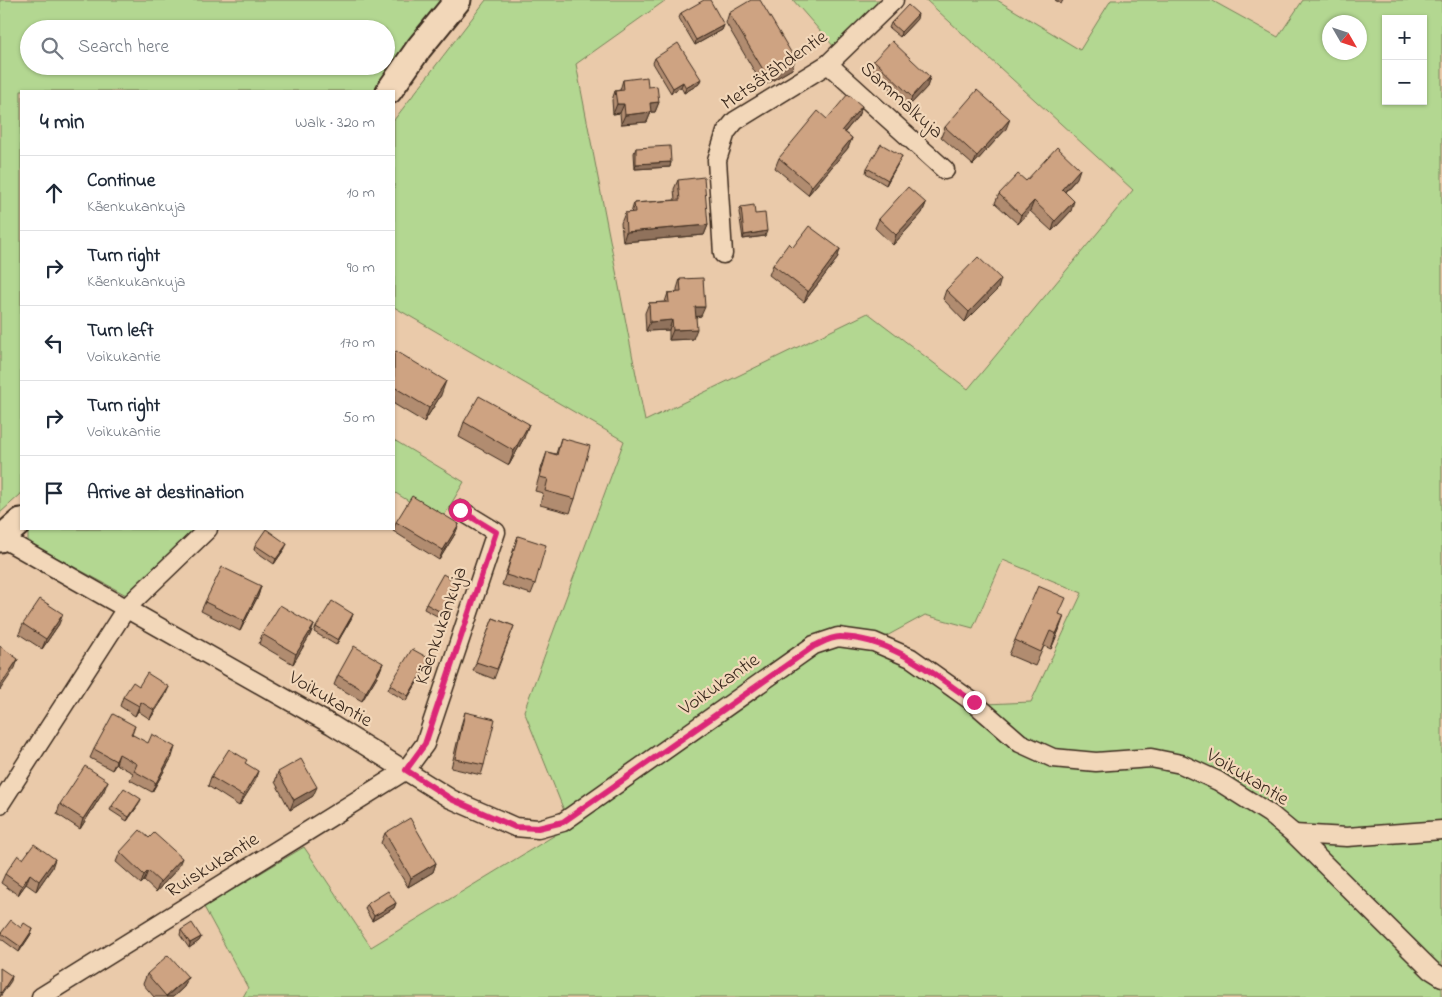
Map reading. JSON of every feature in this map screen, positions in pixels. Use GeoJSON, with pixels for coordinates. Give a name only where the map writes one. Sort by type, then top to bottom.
{"type":"FeatureCollection","features":[{"type":"Feature","properties":{"kind":"main road"},"geometry":{"type":"LineString","coordinates":[[390,90],[419,48],[458,0]]}},
{"type":"Feature","properties":{"kind":"main road"},"geometry":{"type":"LineString","coordinates":[[1,538],[20,522]]}},
{"type":"Feature","properties":{"kind":"street","name":"Metsätähdentie"},"geometry":{"type":"LineString","coordinates":[[723,254],[717,160],[726,132],[735,122],[828,64],[894,0]]}},
{"type":"Feature","properties":{"kind":"street","name":"Sammalkuja"},"geometry":{"type":"LineString","coordinates":[[828,64],[945,170]]}},
{"type":"Feature","properties":{"kind":"street","name":"Käenkukankuja"},"geometry":{"type":"LineString","coordinates":[[406,770],[425,744],[496,532],[460,510]]}},
{"type":"Feature","properties":{"kind":"street"},"geometry":{"type":"LineString","coordinates":[[0,804],[127,608],[207,530]]}},
{"type":"Feature","properties":{"kind":"street","name":"Voikukantie"},"geometry":{"type":"LineString","coordinates":[[1,538],[332,725],[451,799],[515,827],[538,828],[563,822],[814,646],[838,637],[874,642],[911,658],[974,702],[1020,743],[1053,758],[1096,762],[1151,758],[1181,764],[1218,781],[1270,814],[1294,834],[1431,970],[1442,977]]}},
{"type":"Feature","properties":{"kind":"street","name":"Ruiskukantie"},"geometry":{"type":"LineString","coordinates":[[41,997],[406,770]]}},
{"type":"Feature","properties":{"kind":"street"},"geometry":{"type":"LineString","coordinates":[[1294,834],[1347,837],[1442,830]]}},
{"type":"Feature","properties":{"kind":"green space"},"geometry":{"type":"Polygon","coordinates":[[[0,0],[447,0],[395,70],[395,20],[20,20],[20,75],[391,75],[380,90],[20,90],[20,495],[0,513],[0,0]]]}},
{"type":"Feature","properties":{"kind":"green space"},"geometry":{"type":"Polygon","coordinates":[[[486,0],[666,0],[576,64],[645,421],[868,313],[968,389],[1133,190],[926,0],[997,0],[1080,50],[1111,0],[1211,0],[1278,37],[1303,0],[1442,0],[1442,969],[1222,775],[1090,755],[1055,753],[1023,740],[986,704],[1031,702],[1082,593],[1003,560],[973,628],[925,615],[883,638],[841,630],[565,813],[524,711],[624,441],[395,308],[395,119],[486,0]]]}},
{"type":"Feature","properties":{"kind":"green space"},"geometry":{"type":"Polygon","coordinates":[[[793,0],[883,0],[835,48],[793,0]]]}},
{"type":"Feature","properties":{"kind":"green space"},"geometry":{"type":"Polygon","coordinates":[[[395,441],[464,482],[441,521],[395,493],[395,441]]]}},
{"type":"Feature","properties":{"kind":"green space"},"geometry":{"type":"Polygon","coordinates":[[[31,530],[199,530],[128,596],[37,547],[28,540],[28,532],[31,530]]]}},
{"type":"Feature","properties":{"kind":"green space"},"geometry":{"type":"Polygon","coordinates":[[[839,643],[872,648],[910,665],[967,707],[1017,749],[1151,763],[1179,769],[1216,788],[1267,820],[1427,976],[1442,985],[1442,997],[243,997],[248,988],[204,907],[304,847],[371,947],[570,826],[814,652],[839,643]]]}},
{"type":"Feature","properties":{"kind":"building"},"geometry":{"type":"Polygon","coordinates":[[[704,0],[710,0],[724,25],[696,40],[681,13],[704,0]]]}},
{"type":"Feature","properties":{"kind":"building"},"geometry":{"type":"Polygon","coordinates":[[[751,0],[760,0],[795,59],[767,76],[729,13],[751,0]]]}},
{"type":"Feature","properties":{"kind":"building"},"geometry":{"type":"Polygon","coordinates":[[[908,5],[918,14],[901,32],[891,23],[908,5]]]}},
{"type":"Feature","properties":{"kind":"building"},"geometry":{"type":"Polygon","coordinates":[[[892,41],[930,77],[912,97],[874,60],[892,41]]]}},
{"type":"Feature","properties":{"kind":"building"},"geometry":{"type":"Polygon","coordinates":[[[678,43],[701,79],[686,88],[683,82],[673,88],[655,58],[678,43]]]}},
{"type":"Feature","properties":{"kind":"building"},"geometry":{"type":"Polygon","coordinates":[[[647,77],[648,87],[657,86],[659,102],[650,103],[651,112],[625,115],[624,104],[617,104],[615,91],[624,90],[623,80],[647,77]]]}},
{"type":"Feature","properties":{"kind":"building"},"geometry":{"type":"Polygon","coordinates":[[[977,90],[1010,119],[977,156],[945,127],[977,90]]]}},
{"type":"Feature","properties":{"kind":"building"},"geometry":{"type":"Polygon","coordinates":[[[848,94],[862,106],[842,130],[852,138],[812,186],[779,158],[818,111],[827,119],[848,94]]]}},
{"type":"Feature","properties":{"kind":"building"},"geometry":{"type":"Polygon","coordinates":[[[881,144],[902,156],[888,180],[867,168],[881,144]]]}},
{"type":"Feature","properties":{"kind":"building"},"geometry":{"type":"Polygon","coordinates":[[[670,146],[671,162],[636,164],[636,148],[670,146]]]}},
{"type":"Feature","properties":{"kind":"building"},"geometry":{"type":"Polygon","coordinates":[[[1057,147],[1080,169],[1062,189],[1074,201],[1055,221],[1034,201],[1021,215],[999,194],[1018,174],[1026,181],[1057,147]]]}},
{"type":"Feature","properties":{"kind":"building"},"geometry":{"type":"Polygon","coordinates":[[[704,177],[708,225],[626,232],[625,213],[635,212],[634,203],[680,200],[678,180],[704,177]]]}},
{"type":"Feature","properties":{"kind":"building"},"geometry":{"type":"Polygon","coordinates":[[[908,187],[926,203],[896,235],[879,219],[908,187]]]}},
{"type":"Feature","properties":{"kind":"building"},"geometry":{"type":"Polygon","coordinates":[[[754,205],[755,214],[765,213],[767,231],[744,235],[741,207],[754,205]]]}},
{"type":"Feature","properties":{"kind":"building"},"geometry":{"type":"Polygon","coordinates":[[[809,226],[840,249],[808,292],[773,265],[789,243],[793,247],[809,226]]]}},
{"type":"Feature","properties":{"kind":"building"},"geometry":{"type":"Polygon","coordinates":[[[978,257],[1001,279],[969,312],[946,290],[978,257]]]}},
{"type":"Feature","properties":{"kind":"building"},"geometry":{"type":"Polygon","coordinates":[[[703,278],[705,307],[695,307],[697,329],[673,330],[672,320],[650,322],[649,303],[669,302],[668,293],[681,292],[680,279],[703,278]]]}},
{"type":"Feature","properties":{"kind":"building"},"geometry":{"type":"Polygon","coordinates":[[[396,351],[446,381],[429,408],[395,388],[396,351]]]}},
{"type":"Feature","properties":{"kind":"building"},"geometry":{"type":"Polygon","coordinates":[[[479,396],[529,424],[514,451],[464,422],[479,396]]]}},
{"type":"Feature","properties":{"kind":"building"},"geometry":{"type":"Polygon","coordinates":[[[561,438],[590,446],[575,499],[545,491],[548,479],[540,477],[547,452],[557,455],[561,438]]]}},
{"type":"Feature","properties":{"kind":"building"},"geometry":{"type":"Polygon","coordinates":[[[412,496],[459,524],[443,550],[396,522],[412,496]]]}},
{"type":"Feature","properties":{"kind":"building"},"geometry":{"type":"Polygon","coordinates":[[[265,530],[287,544],[276,559],[255,545],[265,530]]]}},
{"type":"Feature","properties":{"kind":"building"},"geometry":{"type":"Polygon","coordinates":[[[518,536],[546,545],[535,584],[506,575],[518,536]]]}},
{"type":"Feature","properties":{"kind":"building"},"geometry":{"type":"Polygon","coordinates":[[[222,567],[261,586],[244,621],[205,602],[222,567]]]}},
{"type":"Feature","properties":{"kind":"building"},"geometry":{"type":"Polygon","coordinates":[[[443,574],[458,583],[441,612],[426,604],[443,574]]]}},
{"type":"Feature","properties":{"kind":"building"},"geometry":{"type":"Polygon","coordinates":[[[1038,586],[1066,598],[1059,614],[1064,616],[1056,634],[1050,631],[1041,652],[1015,640],[1038,586]]]}},
{"type":"Feature","properties":{"kind":"building"},"geometry":{"type":"Polygon","coordinates":[[[40,599],[63,614],[46,639],[23,624],[40,599]]]}},
{"type":"Feature","properties":{"kind":"building"},"geometry":{"type":"Polygon","coordinates":[[[332,601],[353,614],[338,640],[316,627],[332,601]]]}},
{"type":"Feature","properties":{"kind":"building"},"geometry":{"type":"Polygon","coordinates":[[[280,605],[314,625],[296,654],[262,634],[280,605]]]}},
{"type":"Feature","properties":{"kind":"building"},"geometry":{"type":"Polygon","coordinates":[[[493,618],[514,626],[497,669],[476,662],[493,618]]]}},
{"type":"Feature","properties":{"kind":"building"},"geometry":{"type":"Polygon","coordinates":[[[0,646],[18,659],[0,686],[0,646]]]}},
{"type":"Feature","properties":{"kind":"building"},"geometry":{"type":"Polygon","coordinates":[[[354,646],[383,663],[366,692],[338,675],[354,646]]]}},
{"type":"Feature","properties":{"kind":"building"},"geometry":{"type":"Polygon","coordinates":[[[412,649],[430,659],[408,696],[390,685],[412,649]]]}},
{"type":"Feature","properties":{"kind":"building"},"geometry":{"type":"Polygon","coordinates":[[[147,673],[169,687],[154,710],[141,702],[139,706],[123,697],[133,682],[139,686],[147,673]]]}},
{"type":"Feature","properties":{"kind":"building"},"geometry":{"type":"Polygon","coordinates":[[[465,712],[495,719],[484,765],[455,759],[465,712]]]}},
{"type":"Feature","properties":{"kind":"building"},"geometry":{"type":"Polygon","coordinates":[[[113,714],[135,726],[131,734],[148,743],[152,734],[175,747],[156,783],[134,771],[137,764],[119,754],[116,761],[94,749],[113,714]]]}},
{"type":"Feature","properties":{"kind":"building"},"geometry":{"type":"Polygon","coordinates":[[[229,749],[247,760],[245,763],[258,771],[243,796],[211,777],[229,749]]]}},
{"type":"Feature","properties":{"kind":"building"},"geometry":{"type":"Polygon","coordinates":[[[301,759],[317,787],[294,800],[278,772],[301,759]]]}},
{"type":"Feature","properties":{"kind":"building"},"geometry":{"type":"Polygon","coordinates":[[[85,766],[108,781],[83,819],[60,804],[85,766]]]}},
{"type":"Feature","properties":{"kind":"building"},"geometry":{"type":"Polygon","coordinates":[[[124,788],[141,799],[129,817],[112,806],[124,788]]]}},
{"type":"Feature","properties":{"kind":"building"},"geometry":{"type":"Polygon","coordinates":[[[410,818],[436,863],[411,878],[385,833],[410,818]]]}},
{"type":"Feature","properties":{"kind":"building"},"geometry":{"type":"Polygon","coordinates":[[[140,830],[149,838],[154,833],[182,858],[160,882],[148,871],[144,875],[120,852],[140,830]]]}},
{"type":"Feature","properties":{"kind":"building"},"geometry":{"type":"Polygon","coordinates":[[[34,844],[55,859],[39,881],[30,874],[22,886],[5,874],[18,855],[23,859],[34,844]]]}},
{"type":"Feature","properties":{"kind":"building"},"geometry":{"type":"Polygon","coordinates":[[[388,891],[396,903],[374,916],[367,904],[388,891]]]}},
{"type":"Feature","properties":{"kind":"building"},"geometry":{"type":"Polygon","coordinates":[[[11,920],[21,928],[24,923],[33,929],[21,947],[1,933],[11,920]]]}},
{"type":"Feature","properties":{"kind":"building"},"geometry":{"type":"Polygon","coordinates":[[[192,923],[201,937],[190,943],[181,930],[192,923]]]}},
{"type":"Feature","properties":{"kind":"building"},"geometry":{"type":"Polygon","coordinates":[[[168,955],[188,977],[166,996],[147,974],[168,955]]]}},
{"type":"Feature","properties":{"kind":"building"},"geometry":{"type":"Polygon","coordinates":[[[0,968],[12,976],[1,993],[0,992],[0,968]]]}},
{"type":"Feature","properties":{"kind":"route"},"geometry":{"type":"LineString","coordinates":[[460,510],[496,532],[425,744],[406,770],[451,799],[515,827],[538,828],[563,822],[814,646],[838,637],[874,642],[911,658],[974,702]]}}]}
